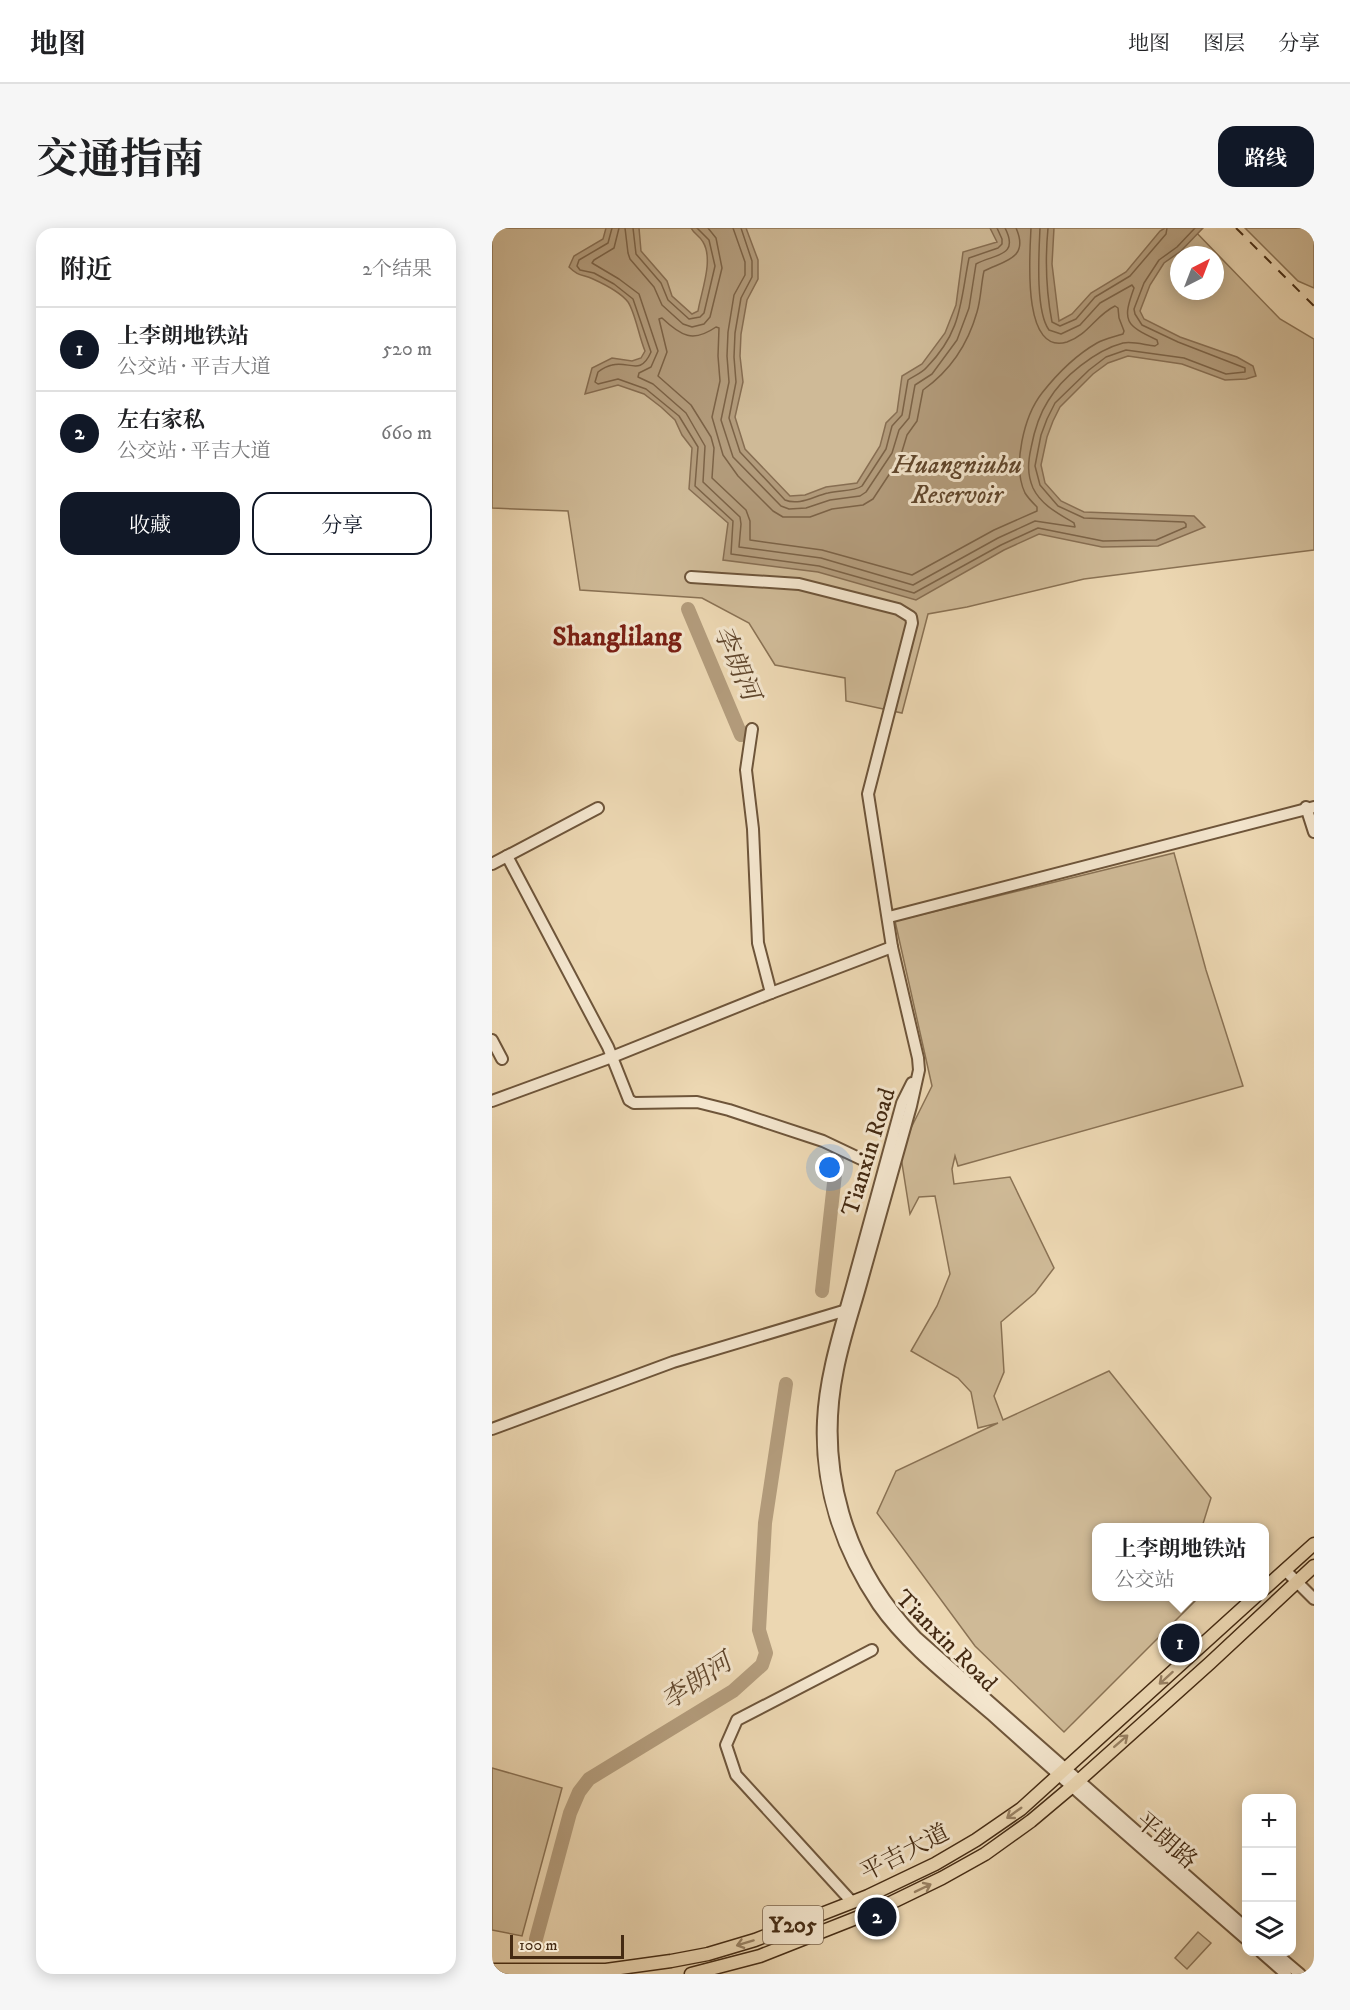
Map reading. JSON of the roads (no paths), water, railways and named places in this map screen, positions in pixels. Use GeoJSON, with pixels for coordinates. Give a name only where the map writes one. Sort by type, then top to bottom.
{"type":"FeatureCollection","features":[{"type":"Feature","properties":{"kind":"main road"},"geometry":{"type":"LineString","coordinates":[[1269,1584],[1314,1544]]}},
{"type":"Feature","properties":{"kind":"main road","name":"平吉大道"},"geometry":{"type":"LineString","coordinates":[[691,1974],[760,1956],[874,1911],[985,1854],[1022,1828],[1075,1784],[1314,1566]]}},
{"type":"Feature","properties":{"kind":"main road","name":"平吉大道"},"geometry":{"type":"LineString","coordinates":[[492,1970],[606,1970],[671,1962],[708,1954],[755,1940],[852,1902],[935,1864],[976,1840],[1021,1809],[1250,1601]]}},
{"type":"Feature","properties":{"kind":"main road"},"geometry":{"type":"LineString","coordinates":[[492,1962],[516,1962],[536,1970]]}},
{"type":"Feature","properties":{"kind":"street"},"geometry":{"type":"LineString","coordinates":[[492,1101],[612,1057],[892,947],[868,794],[912,622],[911,617],[898,609],[799,584],[692,577]]}},
{"type":"Feature","properties":{"kind":"street"},"geometry":{"type":"LineString","coordinates":[[752,729],[746,770],[753,830],[758,944],[771,993]]}},
{"type":"Feature","properties":{"kind":"street"},"geometry":{"type":"LineString","coordinates":[[889,917],[1310,807],[1314,832]]}},
{"type":"Feature","properties":{"kind":"street"},"geometry":{"type":"LineString","coordinates":[[492,864],[598,808]]}},
{"type":"Feature","properties":{"kind":"street"},"geometry":{"type":"LineString","coordinates":[[507,856],[612,1057],[629,1100],[634,1103],[697,1102],[729,1110],[824,1142],[863,1160]]}},
{"type":"Feature","properties":{"kind":"street","name":"Tianxin Road"},"geometry":{"type":"LineString","coordinates":[[892,947],[919,1070],[902,1102],[850,1309],[826,1391],[824,1463],[834,1513],[853,1561],[875,1600],[896,1627],[1062,1772]]}},
{"type":"Feature","properties":{"kind":"street"},"geometry":{"type":"LineString","coordinates":[[492,1040],[502,1059]]}},
{"type":"Feature","properties":{"kind":"street"},"geometry":{"type":"LineString","coordinates":[[492,1429],[673,1362],[850,1309]]}},
{"type":"Feature","properties":{"kind":"street"},"geometry":{"type":"LineString","coordinates":[[1285,1570],[1314,1599]]}},
{"type":"Feature","properties":{"kind":"street"},"geometry":{"type":"LineString","coordinates":[[852,1902],[736,1775],[726,1745],[737,1720],[872,1650]]}},
{"type":"Feature","properties":{"kind":"street","name":"平朗路"},"geometry":{"type":"LineString","coordinates":[[1062,1772],[1242,1935]]}},
{"type":"Feature","properties":{"kind":"street","name":"平朗路"},"geometry":{"type":"LineString","coordinates":[[1075,1784],[1242,1925]]}},
{"type":"Feature","properties":{"kind":"street"},"geometry":{"type":"LineString","coordinates":[[1266,1956],[1286,1974]]}},
{"type":"Feature","properties":{"kind":"street"},"geometry":{"type":"LineString","coordinates":[[1279,1956],[1300,1974]]}},
{"type":"Feature","properties":{"kind":"water","name":"Huangniuhu Reservoir"},"geometry":{"type":"Polygon","coordinates":[[[606,228],[639,228],[641,251],[667,281],[672,296],[692,314],[698,311],[706,276],[707,258],[703,242],[691,228],[746,228],[758,260],[758,279],[747,300],[741,334],[740,356],[743,382],[735,417],[745,449],[790,496],[805,495],[826,487],[857,483],[880,446],[886,423],[897,412],[902,376],[922,364],[945,333],[956,305],[963,252],[997,242],[990,228],[1054,228],[1052,264],[1059,321],[1072,314],[1091,293],[1126,272],[1160,231],[1165,228],[1203,228],[1186,246],[1170,246],[1170,259],[1164,263],[1150,285],[1140,311],[1144,319],[1180,337],[1237,357],[1253,366],[1256,376],[1225,380],[1182,364],[1128,356],[1108,363],[1093,374],[1060,407],[1047,437],[1041,465],[1045,483],[1061,501],[1084,512],[1194,516],[1205,527],[1158,546],[1102,547],[1039,534],[1004,550],[916,600],[818,572],[723,560],[728,523],[689,489],[692,448],[682,435],[675,420],[644,394],[618,385],[585,394],[592,368],[612,358],[632,361],[641,358],[645,351],[628,302],[612,289],[578,274],[569,267],[574,256],[603,239],[606,228]]]}},
{"type":"Feature","properties":{"kind":"waterway","name":"李朗河"},"geometry":{"type":"LineString","coordinates":[[688,609],[741,735]]}},
{"type":"Feature","properties":{"kind":"waterway","name":"李朗河"},"geometry":{"type":"LineString","coordinates":[[822,1291],[837,1156]]}},
{"type":"Feature","properties":{"kind":"waterway","name":"李朗河"},"geometry":{"type":"LineString","coordinates":[[536,1939],[570,1813],[579,1792],[589,1779],[733,1691],[762,1665],[766,1653],[759,1630],[765,1523],[786,1384]]}},
{"type":"Feature","properties":{"kind":"railway"},"geometry":{"type":"LineString","coordinates":[[1236,228],[1314,306]]}},
{"type":"Feature","properties":{"kind":"place","name":"上李朗地铁站"},"geometry":{"type":"Point","coordinates":[1180,1643]}},
{"type":"Feature","properties":{"kind":"place","name":"左右家私"},"geometry":{"type":"Point","coordinates":[877,1917]}},
{"type":"Feature","properties":{"kind":"district","name":"Shanglilang"},"geometry":{"type":"Point","coordinates":[617,637]}}]}
